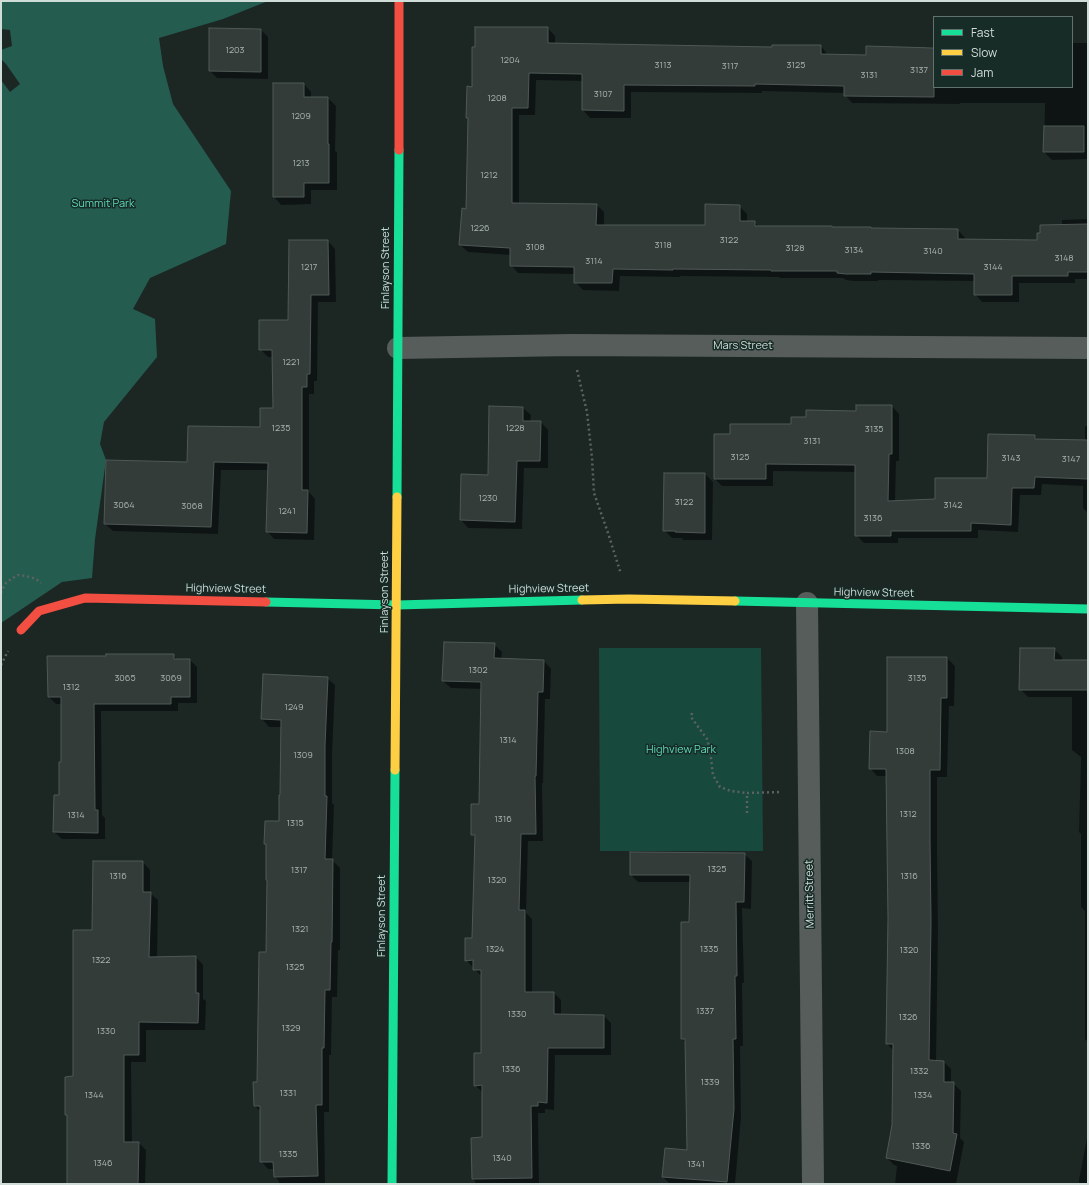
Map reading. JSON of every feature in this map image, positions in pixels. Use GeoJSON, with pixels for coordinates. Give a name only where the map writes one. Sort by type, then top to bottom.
{"type":"FeatureCollection","features":[{"type":"Feature","properties":{"kind":"street","name":"Finlayson Street"},"geometry":{"type":"LineString","coordinates":[[392,1184],[399,1]]}},
{"type":"Feature","properties":{"kind":"street","name":"Mars Street"},"geometry":{"type":"LineString","coordinates":[[398,348],[571,345],[1088,348]]}},
{"type":"Feature","properties":{"kind":"street","name":"Highview Street"},"geometry":{"type":"LineString","coordinates":[[21,630],[39,611],[85,598],[396,605],[629,599],[1088,609]]}},
{"type":"Feature","properties":{"kind":"street","name":"Merritt Street"},"geometry":{"type":"LineString","coordinates":[[807,603],[813,1184]]}},
{"type":"Feature","properties":{"kind":"path"},"geometry":{"type":"LineString","coordinates":[[571,345],[587,412],[594,493],[629,599]]}},
{"type":"Feature","properties":{"kind":"path"},"geometry":{"type":"LineString","coordinates":[[692,713],[690,717],[707,739],[713,775],[720,787],[731,791],[747,793],[786,792]]}},
{"type":"Feature","properties":{"kind":"path"},"geometry":{"type":"LineString","coordinates":[[747,793],[747,813]]}},
{"type":"Feature","properties":{"kind":"green space","name":"Summit Park"},"geometry":{"type":"Polygon","coordinates":[[[1,1],[268,1],[223,19],[159,38],[163,66],[173,104],[231,191],[226,244],[150,278],[133,309],[155,319],[157,357],[104,422],[100,444],[106,460],[95,539],[92,578],[62,582],[1,623],[1,80],[10,92],[20,84],[1,59],[1,50],[12,46],[10,30],[1,29],[1,1]]]}},
{"type":"Feature","properties":{"kind":"green space","name":"Highview Park"},"geometry":{"type":"Polygon","coordinates":[[[599,648],[761,648],[763,851],[600,851],[599,648]]]}},
{"type":"Feature","properties":{"kind":"building"},"geometry":{"type":"Polygon","coordinates":[[[475,27],[548,27],[548,43],[772,47],[772,45],[821,45],[821,54],[866,55],[866,46],[933,48],[934,97],[844,96],[844,86],[755,84],[755,86],[624,85],[624,111],[582,110],[582,74],[529,73],[528,108],[512,108],[512,203],[597,204],[596,225],[705,225],[705,204],[740,205],[740,221],[755,221],[755,226],[958,229],[958,239],[1037,240],[1037,233],[1040,233],[1040,225],[1088,224],[1088,272],[1068,272],[1068,276],[1012,276],[1012,295],[974,295],[974,274],[871,272],[871,274],[846,274],[837,273],[837,271],[613,269],[612,283],[574,283],[574,267],[510,266],[510,248],[459,245],[462,208],[466,209],[468,118],[466,118],[467,86],[472,87],[472,47],[475,47],[475,27]]]}},
{"type":"Feature","properties":{"kind":"building"},"geometry":{"type":"Polygon","coordinates":[[[209,28],[261,29],[261,72],[209,71],[209,28]]]}},
{"type":"Feature","properties":{"kind":"building"},"geometry":{"type":"Polygon","coordinates":[[[273,83],[304,83],[304,97],[328,97],[329,183],[304,183],[304,197],[273,197],[273,83]]]}},
{"type":"Feature","properties":{"kind":"building"},"geometry":{"type":"Polygon","coordinates":[[[1044,126],[1084,126],[1084,152],[1043,152],[1044,126]]]}},
{"type":"Feature","properties":{"kind":"building"},"geometry":{"type":"Polygon","coordinates":[[[289,240],[328,240],[329,295],[311,295],[310,374],[307,374],[307,387],[302,387],[302,490],[308,490],[307,533],[266,532],[268,463],[214,462],[211,527],[104,524],[106,460],[187,462],[188,426],[260,427],[260,408],[273,408],[272,350],[259,350],[259,320],[288,320],[289,240]]]}},
{"type":"Feature","properties":{"kind":"building"},"geometry":{"type":"Polygon","coordinates":[[[856,405],[892,405],[892,454],[889,454],[888,501],[935,499],[935,478],[987,478],[988,434],[1035,435],[1035,439],[1088,440],[1088,479],[1035,477],[1034,488],[1012,488],[1011,525],[971,523],[971,531],[891,531],[891,536],[855,536],[855,465],[766,464],[766,479],[714,479],[714,434],[730,434],[730,424],[791,424],[791,417],[806,417],[806,410],[856,411],[856,405]]]}},
{"type":"Feature","properties":{"kind":"building"},"geometry":{"type":"Polygon","coordinates":[[[489,406],[523,407],[523,421],[541,421],[540,461],[517,461],[515,522],[460,520],[461,474],[488,475],[489,406]]]}},
{"type":"Feature","properties":{"kind":"building"},"geometry":{"type":"Polygon","coordinates":[[[664,473],[705,473],[705,533],[663,531],[664,473]]]}},
{"type":"Feature","properties":{"kind":"building"},"geometry":{"type":"Polygon","coordinates":[[[444,642],[495,643],[494,658],[544,660],[543,692],[538,692],[535,776],[536,834],[521,834],[519,910],[525,910],[525,992],[554,992],[554,1014],[604,1015],[604,1048],[548,1048],[547,1103],[538,1102],[538,1106],[531,1106],[532,1178],[472,1179],[471,1138],[482,1137],[482,1085],[474,1086],[474,1053],[481,1053],[481,970],[473,970],[473,960],[465,961],[465,938],[472,938],[475,835],[471,835],[471,804],[479,804],[481,682],[442,681],[444,642]]]}},
{"type":"Feature","properties":{"kind":"building"},"geometry":{"type":"Polygon","coordinates":[[[1020,648],[1055,648],[1054,660],[1088,660],[1088,690],[1019,690],[1020,648]]]}},
{"type":"Feature","properties":{"kind":"building"},"geometry":{"type":"Polygon","coordinates":[[[106,654],[174,654],[174,659],[190,659],[190,697],[171,697],[171,704],[94,704],[95,810],[98,810],[98,833],[53,832],[54,795],[59,795],[59,762],[61,762],[61,697],[48,697],[47,656],[106,656],[106,654]]]}},
{"type":"Feature","properties":{"kind":"building"},"geometry":{"type":"Polygon","coordinates":[[[887,657],[947,657],[947,698],[941,698],[940,770],[930,770],[931,922],[929,1060],[944,1061],[944,1082],[954,1082],[953,1133],[957,1134],[950,1171],[886,1158],[892,1125],[893,1044],[886,1044],[888,919],[886,769],[869,769],[870,731],[887,732],[887,657]]]}},
{"type":"Feature","properties":{"kind":"building"},"geometry":{"type":"Polygon","coordinates":[[[263,674],[328,677],[325,745],[325,796],[327,796],[325,859],[333,859],[332,942],[330,990],[325,990],[324,1048],[322,1048],[322,1105],[316,1105],[318,1176],[274,1177],[273,1162],[260,1162],[260,1106],[254,1106],[253,1082],[257,1082],[259,952],[266,952],[267,880],[266,844],[264,844],[265,821],[279,821],[281,720],[261,719],[263,674]]]}},
{"type":"Feature","properties":{"kind":"building"},"geometry":{"type":"Polygon","coordinates":[[[630,852],[745,853],[744,902],[736,902],[737,976],[735,976],[736,1039],[733,1039],[734,1109],[727,1182],[662,1177],[665,1148],[687,1150],[685,1039],[681,1039],[681,922],[689,922],[690,875],[630,875],[630,852]]]}},
{"type":"Feature","properties":{"kind":"building"},"geometry":{"type":"Polygon","coordinates":[[[93,861],[143,861],[143,892],[151,892],[149,957],[196,956],[196,993],[199,993],[198,1023],[139,1022],[139,1055],[124,1055],[124,1142],[139,1142],[138,1184],[67,1184],[67,1115],[65,1115],[65,1077],[73,1076],[73,930],[92,930],[93,861]]]}},
{"type":"Feature","properties":{"kind":"traffic: fast"},"geometry":{"type":"LineString","coordinates":[[397,497],[399,150]]}},
{"type":"Feature","properties":{"kind":"traffic: fast"},"geometry":{"type":"LineString","coordinates":[[266,602],[397,605],[582,600]]}},
{"type":"Feature","properties":{"kind":"traffic: fast"},"geometry":{"type":"LineString","coordinates":[[735,601],[1088,609]]}},
{"type":"Feature","properties":{"kind":"traffic: fast"},"geometry":{"type":"LineString","coordinates":[[392,1184],[395,770]]}},
{"type":"Feature","properties":{"kind":"traffic: slow"},"geometry":{"type":"LineString","coordinates":[[395,770],[397,497]]}},
{"type":"Feature","properties":{"kind":"traffic: slow"},"geometry":{"type":"LineString","coordinates":[[582,600],[629,599],[735,601]]}},
{"type":"Feature","properties":{"kind":"traffic: jam"},"geometry":{"type":"LineString","coordinates":[[399,1],[399,150]]}},
{"type":"Feature","properties":{"kind":"traffic: jam"},"geometry":{"type":"LineString","coordinates":[[21,630],[39,611],[85,598],[266,602]]}}]}
